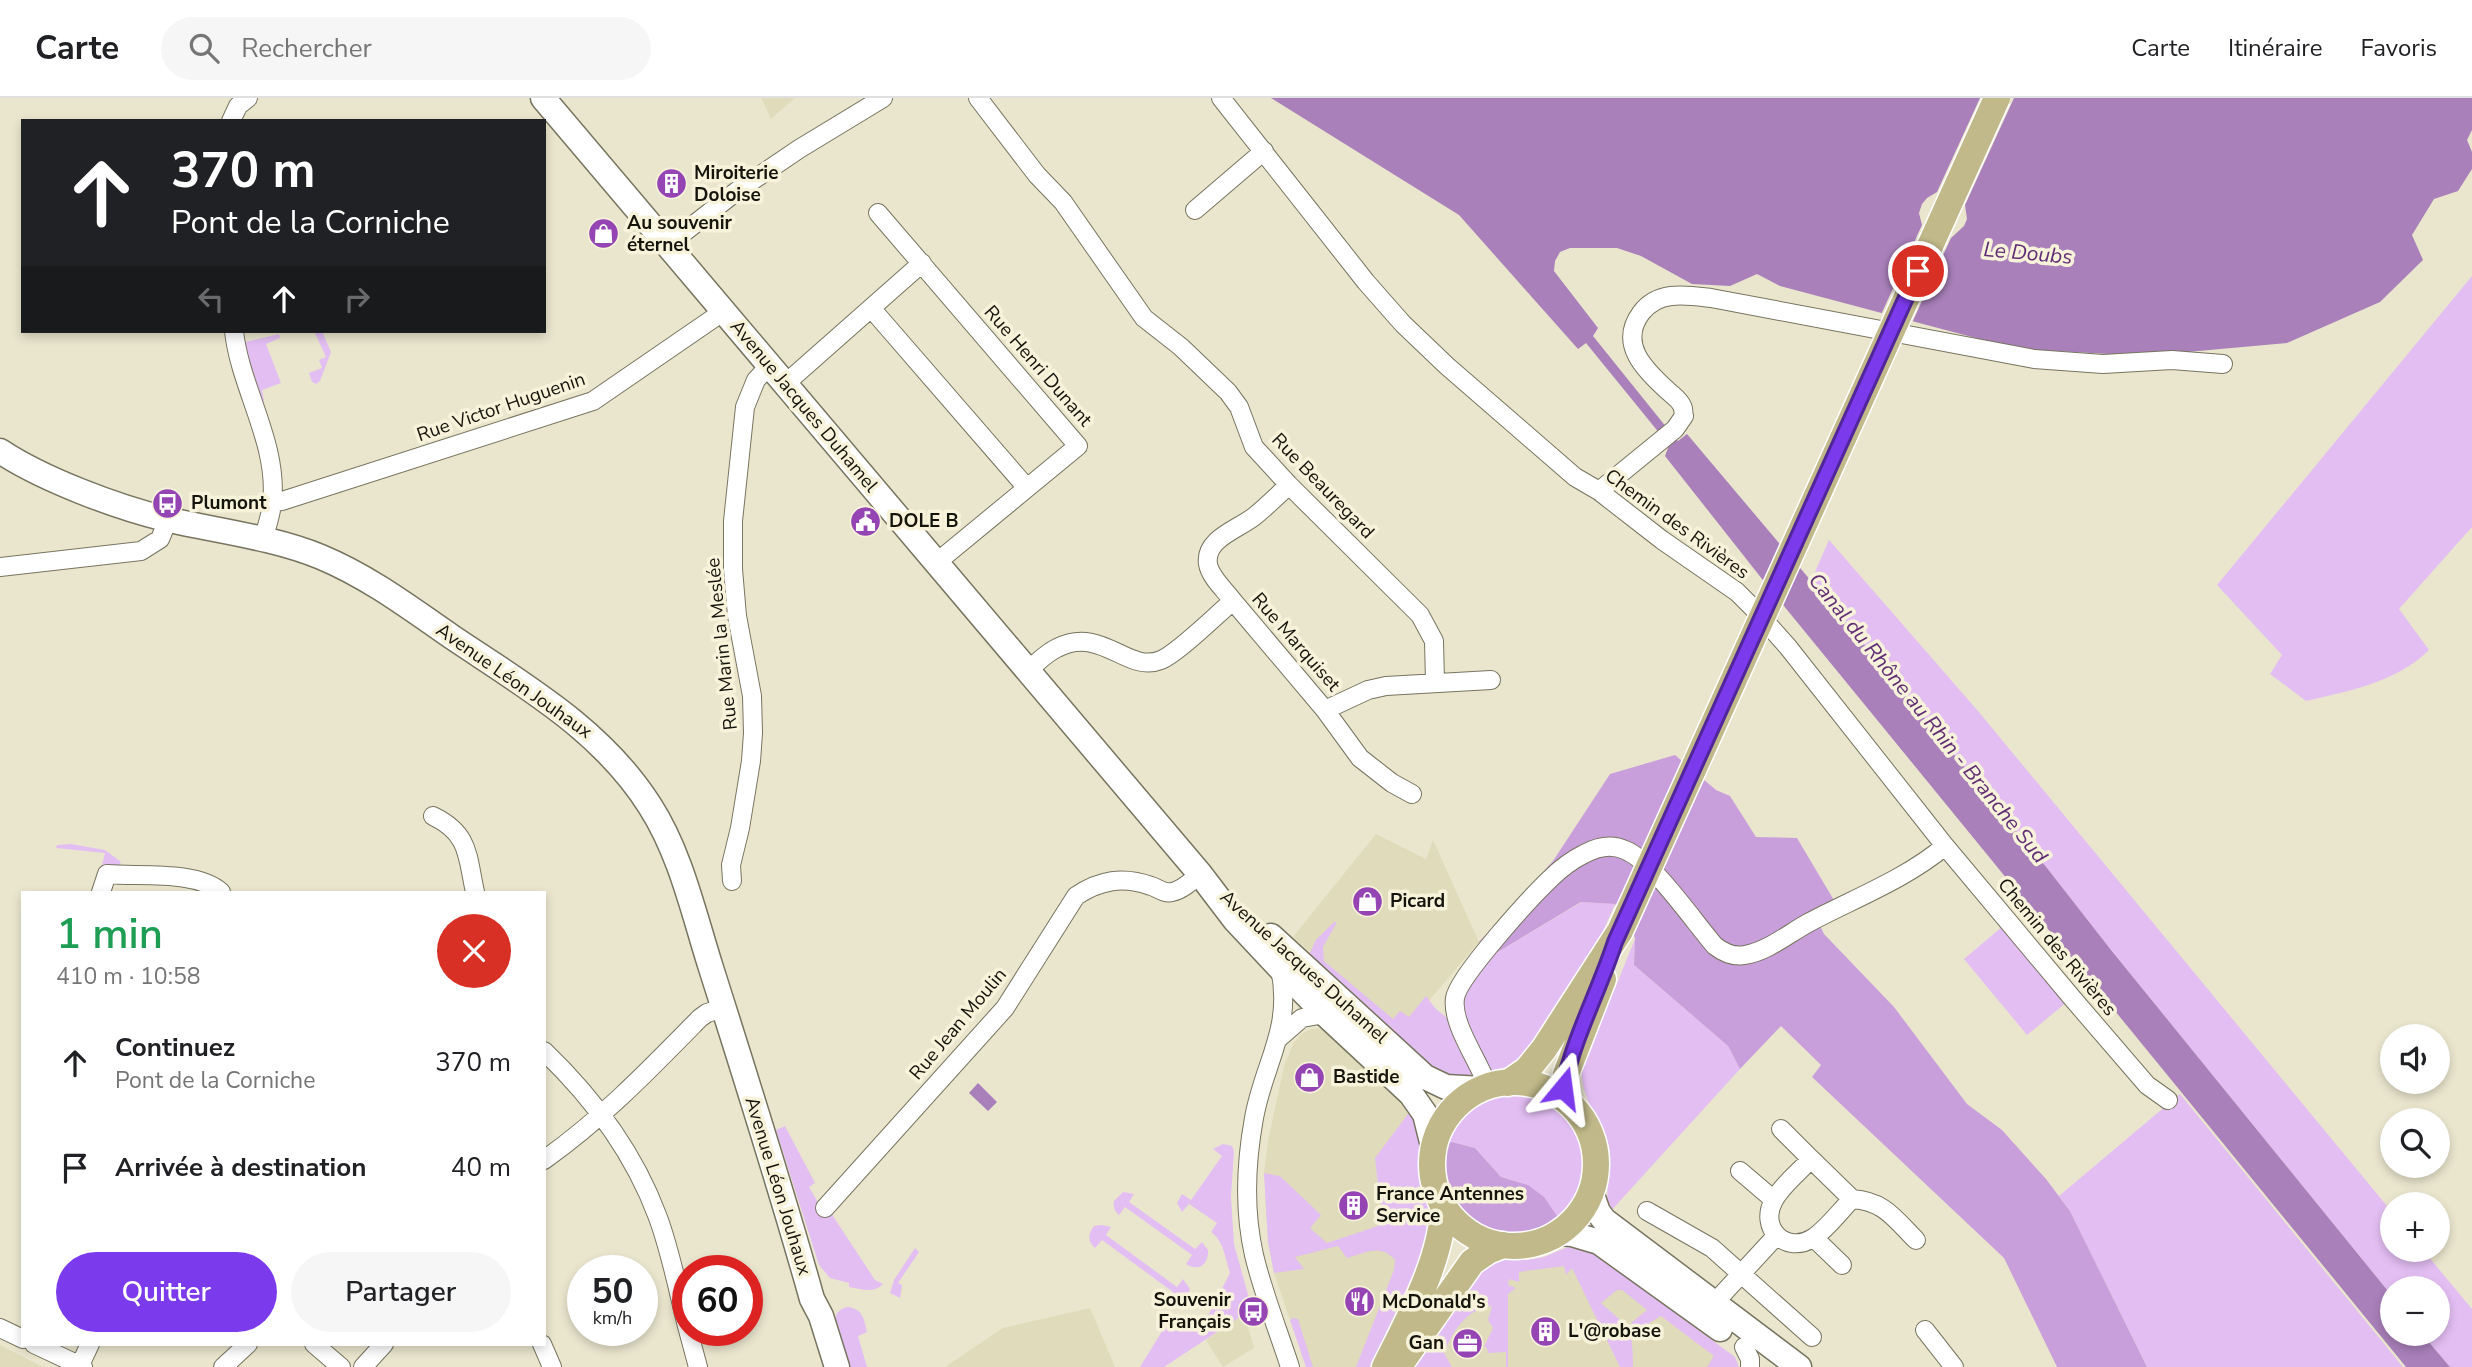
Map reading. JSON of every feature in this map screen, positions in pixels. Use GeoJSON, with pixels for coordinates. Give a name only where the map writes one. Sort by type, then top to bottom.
{"type":"FeatureCollection","features":[{"type":"Feature","properties":{"kind":"main road","name":"Avenue Jacques Duhamel"},"geometry":{"type":"LineString","coordinates":[[543,98],[1200,874],[1247,913],[1325,1014],[1411,1094],[1425,1114],[1434,1150]]}},
{"type":"Feature","properties":{"kind":"main road"},"geometry":{"type":"LineString","coordinates":[[1565,1100],[1563,1088],[1566,1074],[1618,936],[1997,98]]}},
{"type":"Feature","properties":{"kind":"main road","name":"Avenue Léon Jouhaux"},"geometry":{"type":"LineString","coordinates":[[0,451],[108,501],[168,520],[262,540],[317,556],[380,588],[557,708],[606,750],[634,783],[662,827],[679,870],[724,1008],[812,1299],[821,1316],[838,1367]]}},
{"type":"Feature","properties":{"kind":"main road"},"geometry":{"type":"LineString","coordinates":[[1398,1365],[1444,1221],[1443,1204],[1435,1182],[1434,1150],[1443,1124],[1453,1110],[1467,1098],[1527,1070],[1544,1049],[1618,936]]}},
{"type":"Feature","properties":{"kind":"main road","name":"Avenue Jacques Duhamel"},"geometry":{"type":"LineString","coordinates":[[1285,962],[1425,1077],[1446,1087],[1493,1086]]}},
{"type":"Feature","properties":{"kind":"main road"},"geometry":{"type":"LineString","coordinates":[[1443,1204],[1455,1220],[1483,1240],[1503,1245],[1534,1244],[1558,1233],[1578,1215],[1591,1192],[1596,1172],[1593,1142],[1585,1123],[1565,1100],[1528,1083],[1493,1086]]}},
{"type":"Feature","properties":{"kind":"main road"},"geometry":{"type":"LineString","coordinates":[[1591,1192],[1604,1220],[1708,1309],[1747,1357],[1771,1367]]}},
{"type":"Feature","properties":{"kind":"main road"},"geometry":{"type":"LineString","coordinates":[[1558,1233],[1599,1242],[1799,1367]]}},
{"type":"Feature","properties":{"kind":"main road"},"geometry":{"type":"LineString","coordinates":[[1398,1365],[1472,1262],[1503,1245]]}},
{"type":"Feature","properties":{"kind":"main road"},"geometry":{"type":"LineString","coordinates":[[812,1299],[813,1321],[825,1367]]}},
{"type":"Feature","properties":{"kind":"street"},"geometry":{"type":"LineString","coordinates":[[233,116],[248,98]]}},
{"type":"Feature","properties":{"kind":"street"},"geometry":{"type":"LineString","coordinates":[[668,244],[737,191],[799,149],[883,98]]}},
{"type":"Feature","properties":{"kind":"street","name":"Rue Beauregard"},"geometry":{"type":"LineString","coordinates":[[978,98],[1037,176],[1063,202],[1144,318],[1181,347],[1235,399],[1254,447],[1420,615],[1434,641],[1436,682]]}},
{"type":"Feature","properties":{"kind":"street","name":"Chemin des Rivières"},"geometry":{"type":"LineString","coordinates":[[1222,98],[1366,282],[1403,324],[1447,366],[1575,477],[1599,491],[1662,540],[1737,592],[1750,605],[1788,647],[1945,846],[2147,1085],[2168,1100]]}},
{"type":"Feature","properties":{"kind":"street"},"geometry":{"type":"LineString","coordinates":[[1195,210],[1264,151]]}},
{"type":"Feature","properties":{"kind":"street","name":"Rue Henri Dunant"},"geometry":{"type":"LineString","coordinates":[[878,213],[1078,446],[936,563]]}},
{"type":"Feature","properties":{"kind":"street"},"geometry":{"type":"LineString","coordinates":[[777,375],[871,308],[922,263]]}},
{"type":"Feature","properties":{"kind":"street"},"geometry":{"type":"LineString","coordinates":[[1599,491],[1668,435],[1684,416],[1682,406],[1647,372],[1632,341],[1636,321],[1643,311],[1653,302],[1676,295],[1756,306],[2034,359],[2103,364],[2172,360],[2223,363]]}},
{"type":"Feature","properties":{"kind":"street"},"geometry":{"type":"LineString","coordinates":[[871,308],[1027,488]]}},
{"type":"Feature","properties":{"kind":"street","name":"Rue Victor Huguenin"},"geometry":{"type":"LineString","coordinates":[[272,502],[593,401],[724,311]]}},
{"type":"Feature","properties":{"kind":"street"},"geometry":{"type":"LineString","coordinates":[[234,333],[245,382],[267,451],[272,502],[262,540]]}},
{"type":"Feature","properties":{"kind":"street","name":"Rue Marin la Meslée"},"geometry":{"type":"LineString","coordinates":[[732,881],[731,865],[743,814],[753,733],[752,696],[737,616],[733,521],[745,407],[756,380],[777,375]]}},
{"type":"Feature","properties":{"kind":"street","name":"Rue Marquiset"},"geometry":{"type":"LineString","coordinates":[[1289,485],[1255,516],[1216,542],[1209,552],[1209,568],[1233,601],[1325,710],[1368,690],[1386,686],[1491,680]]}},
{"type":"Feature","properties":{"kind":"street"},"geometry":{"type":"LineString","coordinates":[[0,567],[141,551],[160,539],[168,520]]}},
{"type":"Feature","properties":{"kind":"street","name":"Rue Marquiset"},"geometry":{"type":"LineString","coordinates":[[1027,671],[1057,648],[1079,641],[1103,645],[1142,662],[1160,661],[1233,601]]}},
{"type":"Feature","properties":{"kind":"street"},"geometry":{"type":"LineString","coordinates":[[1325,710],[1360,758],[1392,783],[1412,794]]}},
{"type":"Feature","properties":{"kind":"street"},"geometry":{"type":"LineString","coordinates":[[433,816],[444,821],[463,839],[475,891]]}},
{"type":"Feature","properties":{"kind":"street"},"geometry":{"type":"LineString","coordinates":[[1493,1086],[1455,1011],[1457,989],[1469,970],[1550,879],[1567,864],[1587,853],[1611,847],[1634,854],[1674,894],[1715,946],[1723,952],[1740,956],[1762,950],[1826,913],[1917,867],[1945,846]]}},
{"type":"Feature","properties":{"kind":"street"},"geometry":{"type":"LineString","coordinates":[[101,891],[107,874],[190,879],[208,884],[219,891]]}},
{"type":"Feature","properties":{"kind":"street","name":"Rue Jean Moulin"},"geometry":{"type":"LineString","coordinates":[[825,1208],[1005,1008],[1076,896],[1087,888],[1113,880],[1139,882],[1163,892],[1171,892],[1189,884],[1200,874]]}},
{"type":"Feature","properties":{"kind":"street"},"geometry":{"type":"LineString","coordinates":[[1285,962],[1284,1002],[1279,1038],[1254,1115],[1248,1196],[1254,1255],[1290,1367]]}},
{"type":"Feature","properties":{"kind":"street"},"geometry":{"type":"LineString","coordinates":[[546,1158],[645,1076],[700,1018],[724,1008]]}},
{"type":"Feature","properties":{"kind":"street"},"geometry":{"type":"LineString","coordinates":[[1279,1038],[1302,1018],[1325,1014]]}},
{"type":"Feature","properties":{"kind":"street"},"geometry":{"type":"LineString","coordinates":[[546,1053],[566,1072],[623,1143],[657,1215],[672,1271]]}},
{"type":"Feature","properties":{"kind":"street"},"geometry":{"type":"LineString","coordinates":[[1781,1129],[1852,1199],[1866,1200],[1881,1206],[1916,1240]]}},
{"type":"Feature","properties":{"kind":"street"},"geometry":{"type":"LineString","coordinates":[[1811,1159],[1774,1200],[1769,1218],[1776,1236],[1793,1242],[1814,1238],[1852,1199]]}},
{"type":"Feature","properties":{"kind":"street"},"geometry":{"type":"LineString","coordinates":[[1740,1171],[1774,1200]]}},
{"type":"Feature","properties":{"kind":"street"},"geometry":{"type":"LineString","coordinates":[[1647,1211],[1712,1248],[1812,1337]]}},
{"type":"Feature","properties":{"kind":"street"},"geometry":{"type":"LineString","coordinates":[[1708,1309],[1776,1236]]}},
{"type":"Feature","properties":{"kind":"street"},"geometry":{"type":"LineString","coordinates":[[1814,1238],[1842,1265]]}},
{"type":"Feature","properties":{"kind":"street"},"geometry":{"type":"LineString","coordinates":[[0,1328],[21,1338]]}},
{"type":"Feature","properties":{"kind":"street"},"geometry":{"type":"LineString","coordinates":[[1925,1330],[1954,1367]]}},
{"type":"Feature","properties":{"kind":"street"},"geometry":{"type":"LineString","coordinates":[[38,1346],[81,1366],[89,1346]]}},
{"type":"Feature","properties":{"kind":"street"},"geometry":{"type":"LineString","coordinates":[[223,1367],[246,1346]]}},
{"type":"Feature","properties":{"kind":"street"},"geometry":{"type":"LineString","coordinates":[[316,1346],[341,1367]]}},
{"type":"Feature","properties":{"kind":"street"},"geometry":{"type":"LineString","coordinates":[[363,1367],[382,1346]]}},
{"type":"Feature","properties":{"kind":"street"},"geometry":{"type":"LineString","coordinates":[[543,1346],[552,1367]]}},
{"type":"Feature","properties":{"kind":"street"},"geometry":{"type":"LineString","coordinates":[[692,1346],[698,1367]]}},
{"type":"Feature","properties":{"kind":"shaded area"},"geometry":{"type":"Polygon","coordinates":[[[761,98],[795,98],[771,119],[761,98]]]}},
{"type":"Feature","properties":{"kind":"shaded area"},"geometry":{"type":"Polygon","coordinates":[[[2472,276],[2472,527],[2399,609],[2429,650],[2387,678],[2306,701],[2270,674],[2282,655],[2217,585],[2472,276]]]}},
{"type":"Feature","properties":{"kind":"shaded area"},"geometry":{"type":"Polygon","coordinates":[[[315,333],[323,333],[331,352],[320,381],[316,384],[312,382],[309,373],[322,368],[319,360],[326,357],[315,333]]]}},
{"type":"Feature","properties":{"kind":"shaded area"},"geometry":{"type":"Polygon","coordinates":[[[279,334],[280,338],[266,344],[281,383],[262,390],[262,404],[244,347],[245,342],[279,334]]]}},
{"type":"Feature","properties":{"kind":"shaded area"},"geometry":{"type":"Polygon","coordinates":[[[1829,540],[1978,711],[2380,1197],[2380,1262],[2433,1262],[2445,1276],[2380,1276],[2380,1281],[2047,868],[1811,581],[1829,540]]]}},
{"type":"Feature","properties":{"kind":"shaded area"},"geometry":{"type":"Polygon","coordinates":[[[1675,755],[1716,790],[1730,796],[1756,837],[1797,838],[1835,902],[1814,913],[1824,934],[1894,1007],[1967,1104],[2002,1130],[2046,1179],[2070,1211],[2147,1367],[2057,1367],[2004,1258],[1812,1077],[1821,1065],[1781,1026],[1740,1069],[1728,1046],[1634,965],[1635,938],[1615,904],[1581,902],[1483,961],[1479,942],[1553,861],[1610,774],[1675,755]]]}},
{"type":"Feature","properties":{"kind":"shaded area"},"geometry":{"type":"Polygon","coordinates":[[[1376,834],[1426,859],[1433,840],[1479,942],[1403,1031],[1293,937],[1376,834]]]}},
{"type":"Feature","properties":{"kind":"shaded area"},"geometry":{"type":"Polygon","coordinates":[[[71,844],[105,850],[120,861],[121,866],[102,865],[105,853],[56,848],[57,845],[71,844]]]}},
{"type":"Feature","properties":{"kind":"shaded area"},"geometry":{"type":"Polygon","coordinates":[[[1582,902],[1615,904],[1600,938],[1520,1061],[1512,1066],[1489,1071],[1462,1019],[1462,993],[1483,961],[1582,902]]]}},
{"type":"Feature","properties":{"kind":"shaded area"},"geometry":{"type":"Polygon","coordinates":[[[1337,922],[1323,947],[1324,961],[1393,1019],[1400,1011],[1409,1017],[1426,996],[1447,1018],[1459,1037],[1474,1076],[1460,1077],[1441,1073],[1405,1049],[1309,955],[1316,940],[1337,922]]]}},
{"type":"Feature","properties":{"kind":"shaded area"},"geometry":{"type":"Polygon","coordinates":[[[2003,926],[2067,1002],[2027,1035],[1964,959],[2003,926]]]}},
{"type":"Feature","properties":{"kind":"shaded area"},"geometry":{"type":"Polygon","coordinates":[[[1635,939],[1634,965],[1728,1046],[1740,1069],[1609,1213],[1609,1147],[1584,1090],[1582,1070],[1635,939]]]}},
{"type":"Feature","properties":{"kind":"shaded area"},"geometry":{"type":"Polygon","coordinates":[[[1326,1028],[1407,1106],[1419,1221],[1370,1367],[1306,1367],[1274,1273],[1268,1242],[1264,1173],[1284,1066],[1293,1044],[1301,1034],[1311,1029],[1326,1028]]]}},
{"type":"Feature","properties":{"kind":"shaded area"},"geometry":{"type":"Polygon","coordinates":[[[1509,1090],[1543,1097],[1567,1113],[1581,1137],[1587,1164],[1583,1191],[1570,1214],[1547,1231],[1516,1238],[1485,1233],[1462,1218],[1447,1196],[1441,1170],[1443,1144],[1455,1120],[1477,1101],[1509,1090]],[[1452,1142],[1449,1185],[1463,1210],[1528,1185],[1501,1177],[1475,1148],[1452,1142]]]}},
{"type":"Feature","properties":{"kind":"shaded area"},"geometry":{"type":"Polygon","coordinates":[[[2180,1094],[2380,1339],[2380,1346],[2386,1346],[2403,1367],[2147,1367],[2070,1211],[2059,1196],[2180,1094]]]}},
{"type":"Feature","properties":{"kind":"shaded area"},"geometry":{"type":"Polygon","coordinates":[[[1411,1110],[1420,1134],[1418,1173],[1428,1206],[1430,1227],[1424,1251],[1370,1367],[1356,1367],[1394,1270],[1395,1260],[1378,1251],[1347,1258],[1338,1246],[1295,1257],[1304,1269],[1274,1273],[1268,1242],[1264,1173],[1280,1176],[1321,1215],[1310,1228],[1327,1243],[1378,1226],[1382,1221],[1375,1158],[1411,1110]]]}},
{"type":"Feature","properties":{"kind":"shaded area"},"geometry":{"type":"Polygon","coordinates":[[[785,1126],[815,1183],[809,1187],[826,1216],[831,1213],[875,1280],[883,1284],[879,1287],[867,1290],[849,1287],[849,1283],[830,1278],[819,1265],[776,1130],[785,1126]]]}},
{"type":"Feature","properties":{"kind":"shaded area"},"geometry":{"type":"Polygon","coordinates":[[[1447,1143],[1475,1148],[1501,1177],[1528,1185],[1544,1197],[1557,1216],[1541,1227],[1523,1232],[1507,1232],[1478,1222],[1456,1201],[1449,1187],[1444,1161],[1447,1143]]]}},
{"type":"Feature","properties":{"kind":"shaded area"},"geometry":{"type":"Polygon","coordinates":[[[1223,1144],[1232,1146],[1234,1151],[1231,1197],[1234,1244],[1252,1309],[1164,1367],[1140,1367],[1164,1328],[1189,1328],[1189,1316],[1195,1326],[1209,1314],[1230,1273],[1221,1245],[1211,1232],[1217,1223],[1189,1204],[1182,1212],[1177,1203],[1182,1194],[1191,1200],[1222,1156],[1213,1149],[1223,1144]]]}},
{"type":"Feature","properties":{"kind":"shaded area"},"geometry":{"type":"Polygon","coordinates":[[[1123,1192],[1134,1194],[1129,1202],[1195,1249],[1202,1242],[1208,1250],[1205,1263],[1199,1267],[1186,1264],[1192,1255],[1125,1207],[1119,1215],[1114,1208],[1114,1201],[1123,1192]]]}},
{"type":"Feature","properties":{"kind":"shaded area"},"geometry":{"type":"Polygon","coordinates":[[[1094,1226],[1111,1227],[1106,1235],[1177,1287],[1183,1279],[1190,1289],[1186,1300],[1178,1303],[1169,1301],[1173,1292],[1102,1240],[1095,1248],[1090,1235],[1094,1226]]]}},
{"type":"Feature","properties":{"kind":"shaded area"},"geometry":{"type":"Polygon","coordinates":[[[1570,1246],[1596,1254],[1735,1357],[1739,1367],[1707,1367],[1714,1356],[1661,1316],[1636,1331],[1631,1323],[1647,1310],[1622,1290],[1617,1290],[1601,1303],[1623,1324],[1630,1336],[1633,1367],[1620,1367],[1572,1268],[1566,1275],[1564,1266],[1519,1272],[1519,1282],[1509,1279],[1508,1285],[1516,1288],[1508,1294],[1508,1367],[1506,1352],[1488,1353],[1484,1347],[1493,1328],[1488,1320],[1492,1306],[1468,1316],[1456,1329],[1444,1353],[1452,1367],[1412,1367],[1479,1269],[1500,1260],[1544,1257],[1570,1246]]]}},
{"type":"Feature","properties":{"kind":"shaded area"},"geometry":{"type":"Polygon","coordinates":[[[915,1248],[919,1252],[898,1283],[902,1285],[900,1298],[890,1293],[894,1280],[915,1248]]]}},
{"type":"Feature","properties":{"kind":"shaded area"},"geometry":{"type":"Polygon","coordinates":[[[1590,1259],[1730,1367],[1421,1367],[1498,1274],[1590,1259]]]}},
{"type":"Feature","properties":{"kind":"shaded area"},"geometry":{"type":"Polygon","coordinates":[[[2450,1283],[2472,1309],[2472,1367],[2450,1367],[2432,1346],[2450,1346],[2450,1283]]]}},
{"type":"Feature","properties":{"kind":"shaded area"},"geometry":{"type":"Polygon","coordinates":[[[848,1307],[860,1312],[864,1319],[867,1332],[858,1336],[867,1367],[849,1367],[839,1342],[836,1316],[840,1310],[848,1307]]]}},
{"type":"Feature","properties":{"kind":"shaded area"},"geometry":{"type":"Polygon","coordinates":[[[1090,1308],[1115,1367],[945,1367],[1003,1328],[1090,1308]]]}},
{"type":"Feature","properties":{"kind":"shaded area"},"geometry":{"type":"Polygon","coordinates":[[[1244,1314],[1254,1348],[1223,1367],[1206,1340],[1244,1314]]]}},
{"type":"Feature","properties":{"kind":"shaded area"},"geometry":{"type":"Polygon","coordinates":[[[1298,1319],[1313,1367],[1306,1367],[1290,1320],[1298,1319]]]}},
{"type":"Feature","properties":{"kind":"shaded area"},"geometry":{"type":"Polygon","coordinates":[[[0,1345],[43,1367],[0,1367],[0,1345]]]}},
{"type":"Feature","properties":{"kind":"water","name":"Le Doubs"},"geometry":{"type":"Polygon","coordinates":[[[1271,98],[2472,98],[2472,130],[2467,140],[2472,152],[2472,169],[2458,191],[2434,199],[2412,235],[2423,260],[2380,302],[2287,343],[2143,356],[2039,350],[1987,341],[1780,286],[1757,274],[1730,286],[1692,284],[1641,256],[1617,248],[1570,248],[1560,252],[1554,271],[1598,328],[1593,336],[1667,428],[1678,441],[1687,434],[1844,620],[2380,1281],[2380,1335],[1766,584],[1665,456],[1669,445],[1586,343],[1578,349],[1459,215],[1271,98]]]}},
{"type":"Feature","properties":{"kind":"water"},"geometry":{"type":"Polygon","coordinates":[[[978,1083],[997,1102],[988,1111],[969,1093],[978,1083]]]}},
{"type":"Feature","properties":{"kind":"water"},"geometry":{"type":"Polygon","coordinates":[[[2389,1346],[2432,1346],[2450,1367],[2406,1367],[2389,1346]]]}},
{"type":"Feature","properties":{"kind":"pier"},"geometry":{"type":"Polygon","coordinates":[[[1980,98],[2014,98],[1965,205],[1967,219],[1964,226],[1951,238],[1911,325],[1880,317],[1922,225],[1919,213],[1922,204],[1937,192],[1980,98]]]}},
{"type":"Feature","properties":{"kind":"place","name":"Miroiterie Doloise"},"geometry":{"type":"Point","coordinates":[671,184]}},
{"type":"Feature","properties":{"kind":"place","name":"Au souvenir éternel"},"geometry":{"type":"Point","coordinates":[604,234]}},
{"type":"Feature","properties":{"kind":"place","name":"Plumont"},"geometry":{"type":"Point","coordinates":[168,503]}},
{"type":"Feature","properties":{"kind":"place","name":"DOLE B"},"geometry":{"type":"Point","coordinates":[866,521]}},
{"type":"Feature","properties":{"kind":"place","name":"Picard"},"geometry":{"type":"Point","coordinates":[1367,901]}},
{"type":"Feature","properties":{"kind":"place","name":"Bastide"},"geometry":{"type":"Point","coordinates":[1310,1077]}},
{"type":"Feature","properties":{"kind":"place","name":"France Antennes Service"},"geometry":{"type":"Point","coordinates":[1353,1205]}},
{"type":"Feature","properties":{"kind":"place","name":"McDonald's"},"geometry":{"type":"Point","coordinates":[1359,1302]}},
{"type":"Feature","properties":{"kind":"place","name":"Souvenir Français"},"geometry":{"type":"Point","coordinates":[1254,1311]}},
{"type":"Feature","properties":{"kind":"place","name":"L'@robase"},"geometry":{"type":"Point","coordinates":[1545,1331]}},
{"type":"Feature","properties":{"kind":"place","name":"Gan"},"geometry":{"type":"Point","coordinates":[1467,1343]}},
{"type":"Feature","properties":{"kind":"route"},"geometry":{"type":"LineString","coordinates":[[1563,1088],[1574,1049],[1605,974],[1615,942],[1918,271]]}},
{"type":"Feature","properties":{"kind":"water label","name":"Canal du Rhône au Rhin - Branche Sud"},"geometry":{"type":"Point","coordinates":[1928,718]}}]}
